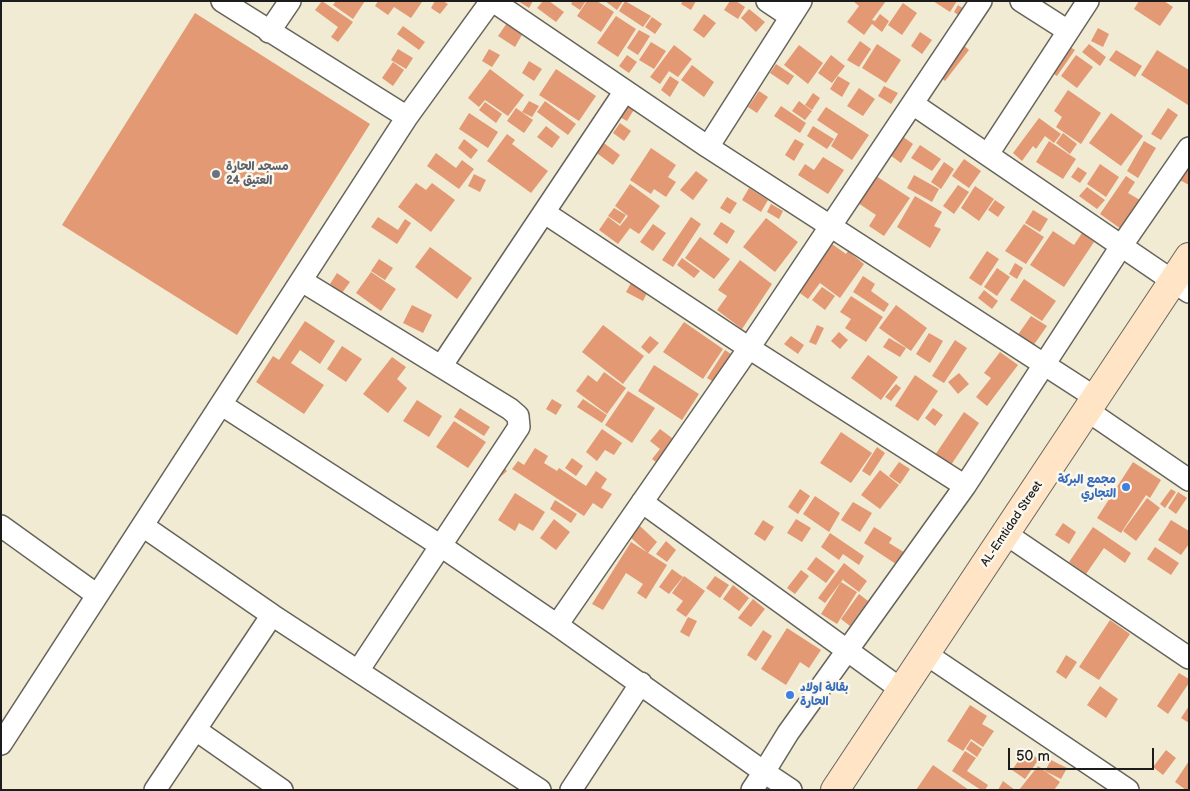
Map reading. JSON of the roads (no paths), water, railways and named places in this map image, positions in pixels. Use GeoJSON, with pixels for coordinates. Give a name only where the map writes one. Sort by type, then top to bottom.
{"type":"FeatureCollection","features":[{"type":"Feature","properties":{"kind":"street"},"geometry":{"type":"LineString","coordinates":[[222,1],[407,117]]}},
{"type":"Feature","properties":{"kind":"street"},"geometry":{"type":"LineString","coordinates":[[269,32],[290,1]]}},
{"type":"Feature","properties":{"kind":"street"},"geometry":{"type":"LineString","coordinates":[[1,744],[407,117],[492,1],[708,147],[1044,364],[1189,480]]}},
{"type":"Feature","properties":{"kind":"street"},"geometry":{"type":"LineString","coordinates":[[708,147],[796,9],[767,1]]}},
{"type":"Feature","properties":{"kind":"street"},"geometry":{"type":"LineString","coordinates":[[557,625],[749,348],[981,1]]}},
{"type":"Feature","properties":{"kind":"street"},"geometry":{"type":"LineString","coordinates":[[1022,1],[1068,31]]}},
{"type":"Feature","properties":{"kind":"street"},"geometry":{"type":"LineString","coordinates":[[988,154],[1088,1]]}},
{"type":"Feature","properties":{"kind":"street"},"geometry":{"type":"LineString","coordinates":[[442,365],[625,91]]}},
{"type":"Feature","properties":{"kind":"street"},"geometry":{"type":"LineString","coordinates":[[913,104],[1181,287]]}},
{"type":"Feature","properties":{"kind":"street"},"geometry":{"type":"LineString","coordinates":[[758,781],[788,733],[965,486],[1122,246],[1189,148]]}},
{"type":"Feature","properties":{"kind":"street"},"geometry":{"type":"LineString","coordinates":[[545,213],[749,348],[965,486]]}},
{"type":"Feature","properties":{"kind":"street","name":"AL-Emtidad Street"},"geometry":{"type":"LineString","coordinates":[[839,788],[1092,404],[1181,287],[1189,258]]}},
{"type":"Feature","properties":{"kind":"street"},"geometry":{"type":"LineString","coordinates":[[302,281],[442,365],[518,416],[519,427],[358,671]]}},
{"type":"Feature","properties":{"kind":"street"},"geometry":{"type":"LineString","coordinates":[[222,405],[441,546],[557,625],[640,684],[758,781],[791,790]]}},
{"type":"Feature","properties":{"kind":"street"},"geometry":{"type":"LineString","coordinates":[[642,502],[902,690]]}},
{"type":"Feature","properties":{"kind":"street"},"geometry":{"type":"LineString","coordinates":[[1,526],[97,595]]}},
{"type":"Feature","properties":{"kind":"street"},"geometry":{"type":"LineString","coordinates":[[143,526],[272,615],[540,790]]}},
{"type":"Feature","properties":{"kind":"street"},"geometry":{"type":"LineString","coordinates":[[1006,534],[1189,658]]}},
{"type":"Feature","properties":{"kind":"street"},"geometry":{"type":"LineString","coordinates":[[155,790],[272,615]]}},
{"type":"Feature","properties":{"kind":"street"},"geometry":{"type":"LineString","coordinates":[[926,654],[1128,790]]}},
{"type":"Feature","properties":{"kind":"street"},"geometry":{"type":"LineString","coordinates":[[570,790],[640,684]]}},
{"type":"Feature","properties":{"kind":"street"},"geometry":{"type":"LineString","coordinates":[[196,730],[282,790]]}},
{"type":"Feature","properties":{"kind":"place","name":"مسجد الحارة 24 العتيق"},"geometry":{"type":"Point","coordinates":[216,174]}},
{"type":"Feature","properties":{"kind":"place","name":"مجمع البركة التجاري"},"geometry":{"type":"Point","coordinates":[1126,487]}},
{"type":"Feature","properties":{"kind":"place","name":"بقالة اولاد الحارة"},"geometry":{"type":"Point","coordinates":[790,695]}}]}
